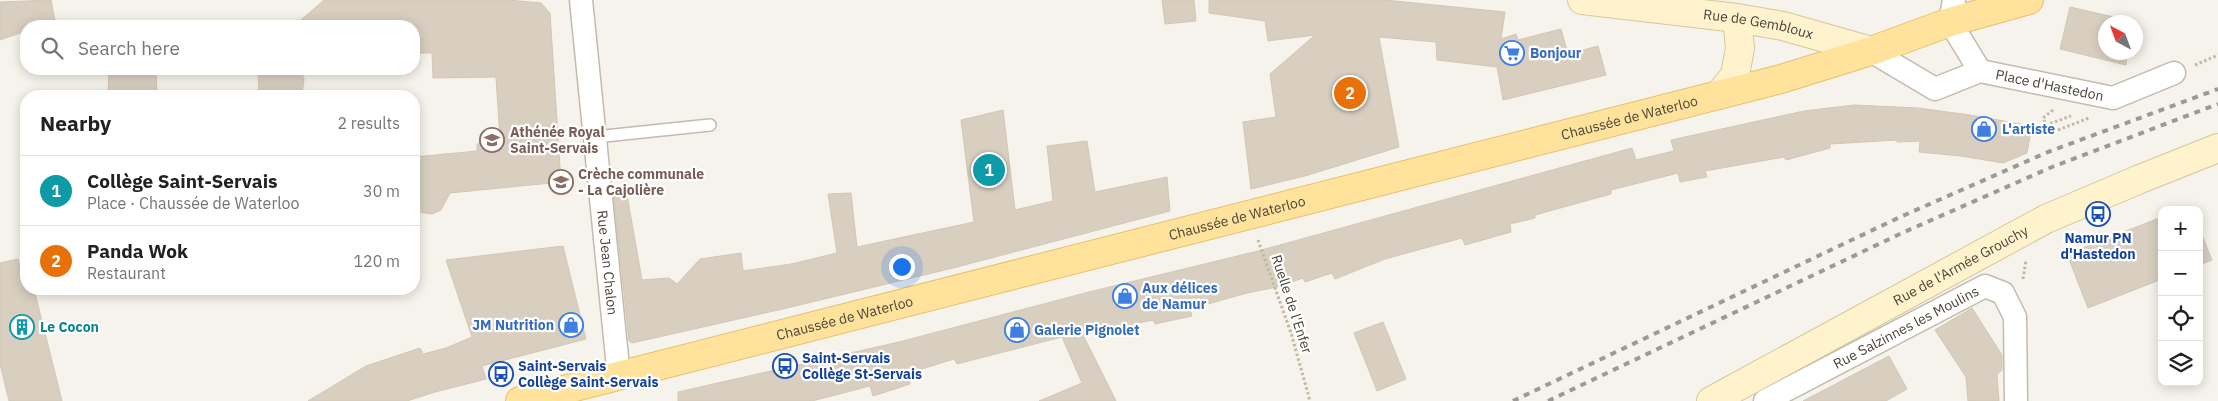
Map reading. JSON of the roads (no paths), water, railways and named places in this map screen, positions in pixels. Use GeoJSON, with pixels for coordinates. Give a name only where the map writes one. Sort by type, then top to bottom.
{"type":"FeatureCollection","features":[{"type":"Feature","properties":{"kind":"main road"},"geometry":{"type":"LineString","coordinates":[[1952,11],[1984,0]]}},
{"type":"Feature","properties":{"kind":"main road"},"geometry":{"type":"LineString","coordinates":[[1952,11],[2029,0]]}},
{"type":"Feature","properties":{"kind":"main road","name":"Chaussée de Waterloo"},"geometry":{"type":"LineString","coordinates":[[520,401],[1781,79],[1871,51],[1952,11]]}},
{"type":"Feature","properties":{"kind":"street","name":"Rue Jean Chalon"},"geometry":{"type":"LineString","coordinates":[[581,0],[619,377]]}},
{"type":"Feature","properties":{"kind":"street","name":"Rue de Gembloux"},"geometry":{"type":"LineString","coordinates":[[1582,0],[1737,18],[1783,26],[1871,51]]}},
{"type":"Feature","properties":{"kind":"street","name":"Place d'Hastedon"},"geometry":{"type":"LineString","coordinates":[[1952,11],[1980,71]]}},
{"type":"Feature","properties":{"kind":"street"},"geometry":{"type":"LineString","coordinates":[[1719,95],[1735,75],[1740,48],[1737,18]]}},
{"type":"Feature","properties":{"kind":"street","name":"Place d'Hastedon"},"geometry":{"type":"LineString","coordinates":[[1871,51],[1935,89],[1980,71],[2113,98],[2174,73]]}},
{"type":"Feature","properties":{"kind":"street","name":"Rue de l'Armée Grouchy"},"geometry":{"type":"LineString","coordinates":[[1711,401],[2046,219],[2218,148]]}},
{"type":"Feature","properties":{"kind":"street","name":"Rue Salzinnes les Moulins"},"geometry":{"type":"LineString","coordinates":[[1764,401],[1984,286],[2003,293],[2015,317],[2016,401]]}},
{"type":"Feature","properties":{"kind":"lane"},"geometry":{"type":"LineString","coordinates":[[595,137],[710,125]]}},
{"type":"Feature","properties":{"kind":"railway"},"geometry":{"type":"LineString","coordinates":[[1513,401],[1898,218],[2048,152],[2218,89]]}},
{"type":"Feature","properties":{"kind":"railway"},"geometry":{"type":"LineString","coordinates":[[1548,401],[1902,233],[2052,167],[2218,104]]}},
{"type":"Feature","properties":{"kind":"place","name":"Bonjour"},"geometry":{"type":"Point","coordinates":[1512,53]}},
{"type":"Feature","properties":{"kind":"place","name":"Panda Wok"},"geometry":{"type":"Point","coordinates":[1350,93]}},
{"type":"Feature","properties":{"kind":"place","name":"L'artiste"},"geometry":{"type":"Point","coordinates":[1984,129]}},
{"type":"Feature","properties":{"kind":"place","name":"Athénée Royal Saint-Servais"},"geometry":{"type":"Point","coordinates":[492,140]}},
{"type":"Feature","properties":{"kind":"place","name":"Collège Saint-Servais"},"geometry":{"type":"Point","coordinates":[989,170]}},
{"type":"Feature","properties":{"kind":"place","name":"Crèche communale - La Cajolière"},"geometry":{"type":"Point","coordinates":[561,182]}},
{"type":"Feature","properties":{"kind":"place","name":"Namur PN d'Hastedon"},"geometry":{"type":"Point","coordinates":[2098,214]}},
{"type":"Feature","properties":{"kind":"place","name":"Aux délices de Namur"},"geometry":{"type":"Point","coordinates":[1125,296]}},
{"type":"Feature","properties":{"kind":"place","name":"JM Nutrition"},"geometry":{"type":"Point","coordinates":[571,325]}},
{"type":"Feature","properties":{"kind":"place","name":"Le Cocon"},"geometry":{"type":"Point","coordinates":[22,327]}},
{"type":"Feature","properties":{"kind":"place","name":"Galerie Pignolet"},"geometry":{"type":"Point","coordinates":[1017,330]}},
{"type":"Feature","properties":{"kind":"place","name":"Saint-Servais Collège St-Servais"},"geometry":{"type":"Point","coordinates":[785,366]}},
{"type":"Feature","properties":{"kind":"place","name":"Saint-Servais Collège Saint-Servais"},"geometry":{"type":"Point","coordinates":[501,374]}}]}
